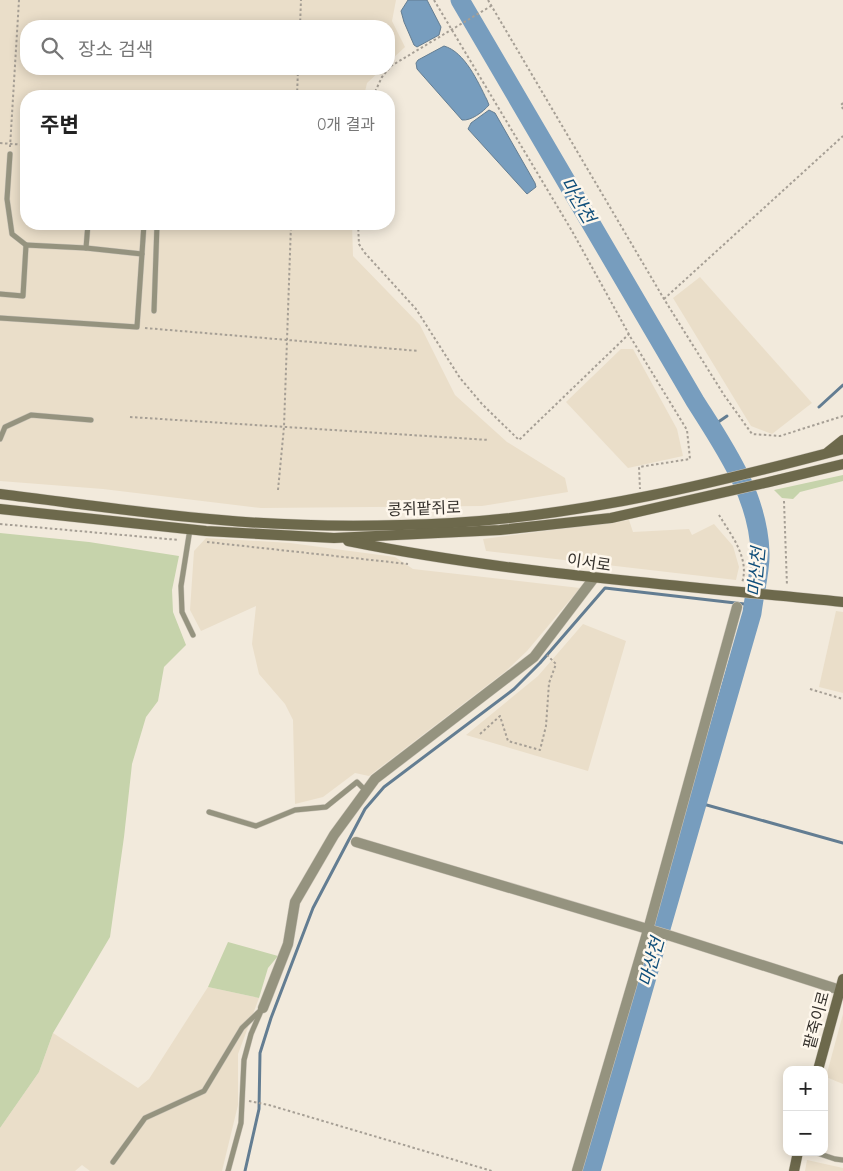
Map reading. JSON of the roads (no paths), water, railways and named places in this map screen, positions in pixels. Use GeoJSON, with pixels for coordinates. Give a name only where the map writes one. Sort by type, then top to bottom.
{"type":"FeatureCollection","features":[{"type":"Feature","properties":{"kind":"main road"},"geometry":{"type":"LineString","coordinates":[[826,454],[843,440]]}},
{"type":"Feature","properties":{"kind":"main road","name":"콩쥐팥쥐로"},"geometry":{"type":"LineString","coordinates":[[0,494],[221,520],[335,526],[453,523],[566,511],[640,499],[843,449]]}},
{"type":"Feature","properties":{"kind":"main road","name":"콩쥐팥쥐로"},"geometry":{"type":"LineString","coordinates":[[0,508],[190,529],[334,538],[500,530],[611,518],[843,464]]}},
{"type":"Feature","properties":{"kind":"main road","name":"이서로"},"geometry":{"type":"LineString","coordinates":[[334,538],[411,559],[623,582],[843,602]]}},
{"type":"Feature","properties":{"kind":"main road","name":"팥죽이로"},"geometry":{"type":"LineString","coordinates":[[819,1066],[843,979]]}},
{"type":"Feature","properties":{"kind":"main road"},"geometry":{"type":"LineString","coordinates":[[794,1171],[797,1156]]}},
{"type":"Feature","properties":{"kind":"street"},"geometry":{"type":"LineString","coordinates":[[262,1008],[288,944],[296,902],[334,835],[366,791],[376,779],[534,657],[594,578]]}},
{"type":"Feature","properties":{"kind":"street"},"geometry":{"type":"LineString","coordinates":[[578,1171],[651,931],[737,607]]}},
{"type":"Feature","properties":{"kind":"street"},"geometry":{"type":"LineString","coordinates":[[356,842],[670,936],[841,990]]}},
{"type":"Feature","properties":{"kind":"lane"},"geometry":{"type":"LineString","coordinates":[[10,154],[7,199],[12,234],[26,245],[86,248],[142,254]]}},
{"type":"Feature","properties":{"kind":"lane"},"geometry":{"type":"LineString","coordinates":[[86,248],[88,230]]}},
{"type":"Feature","properties":{"kind":"lane"},"geometry":{"type":"LineString","coordinates":[[0,318],[137,327],[144,230]]}},
{"type":"Feature","properties":{"kind":"lane"},"geometry":{"type":"LineString","coordinates":[[154,311],[157,230]]}},
{"type":"Feature","properties":{"kind":"lane"},"geometry":{"type":"LineString","coordinates":[[0,294],[22,296],[26,245]]}},
{"type":"Feature","properties":{"kind":"lane"},"geometry":{"type":"LineString","coordinates":[[0,439],[5,427],[31,416],[91,420]]}},
{"type":"Feature","properties":{"kind":"lane"},"geometry":{"type":"LineString","coordinates":[[190,529],[181,586],[182,612],[192,635]]}},
{"type":"Feature","properties":{"kind":"lane"},"geometry":{"type":"LineString","coordinates":[[209,812],[256,826],[295,810],[326,807],[357,782],[366,791]]}},
{"type":"Feature","properties":{"kind":"lane"},"geometry":{"type":"LineString","coordinates":[[114,1162],[144,1118],[204,1091],[242,1028],[262,1008]]}},
{"type":"Feature","properties":{"kind":"lane"},"geometry":{"type":"LineString","coordinates":[[228,1171],[241,1122],[244,1060],[251,1034],[262,1008]]}},
{"type":"Feature","properties":{"kind":"lane"},"geometry":{"type":"LineString","coordinates":[[826,1156],[843,1160]]}},
{"type":"Feature","properties":{"kind":"water"},"geometry":{"type":"Polygon","coordinates":[[[408,0],[427,0],[441,27],[439,35],[417,47],[414,45],[401,11],[408,0]]]}},
{"type":"Feature","properties":{"kind":"water"},"geometry":{"type":"Polygon","coordinates":[[[444,46],[458,54],[470,68],[489,105],[473,118],[462,120],[417,69],[416,63],[418,60],[444,46]]]}},
{"type":"Feature","properties":{"kind":"water"},"geometry":{"type":"Polygon","coordinates":[[[489,110],[495,113],[535,183],[536,187],[527,194],[468,129],[471,123],[489,110]]]}},
{"type":"Feature","properties":{"kind":"waterway","name":"마산천"},"geometry":{"type":"LineString","coordinates":[[460,0],[728,454],[746,491],[758,531],[760,559],[752,613],[591,1171]]}},
{"type":"Feature","properties":{"kind":"waterway"},"geometry":{"type":"LineString","coordinates":[[819,407],[843,385]]}},
{"type":"Feature","properties":{"kind":"waterway"},"geometry":{"type":"LineString","coordinates":[[711,427],[727,416]]}},
{"type":"Feature","properties":{"kind":"waterway"},"geometry":{"type":"LineString","coordinates":[[245,1171],[259,1109],[260,1053],[271,1018],[313,908],[365,809],[384,787],[514,689],[540,663],[605,588],[753,605]]}},
{"type":"Feature","properties":{"kind":"waterway"},"geometry":{"type":"LineString","coordinates":[[696,802],[843,843]]}}]}
